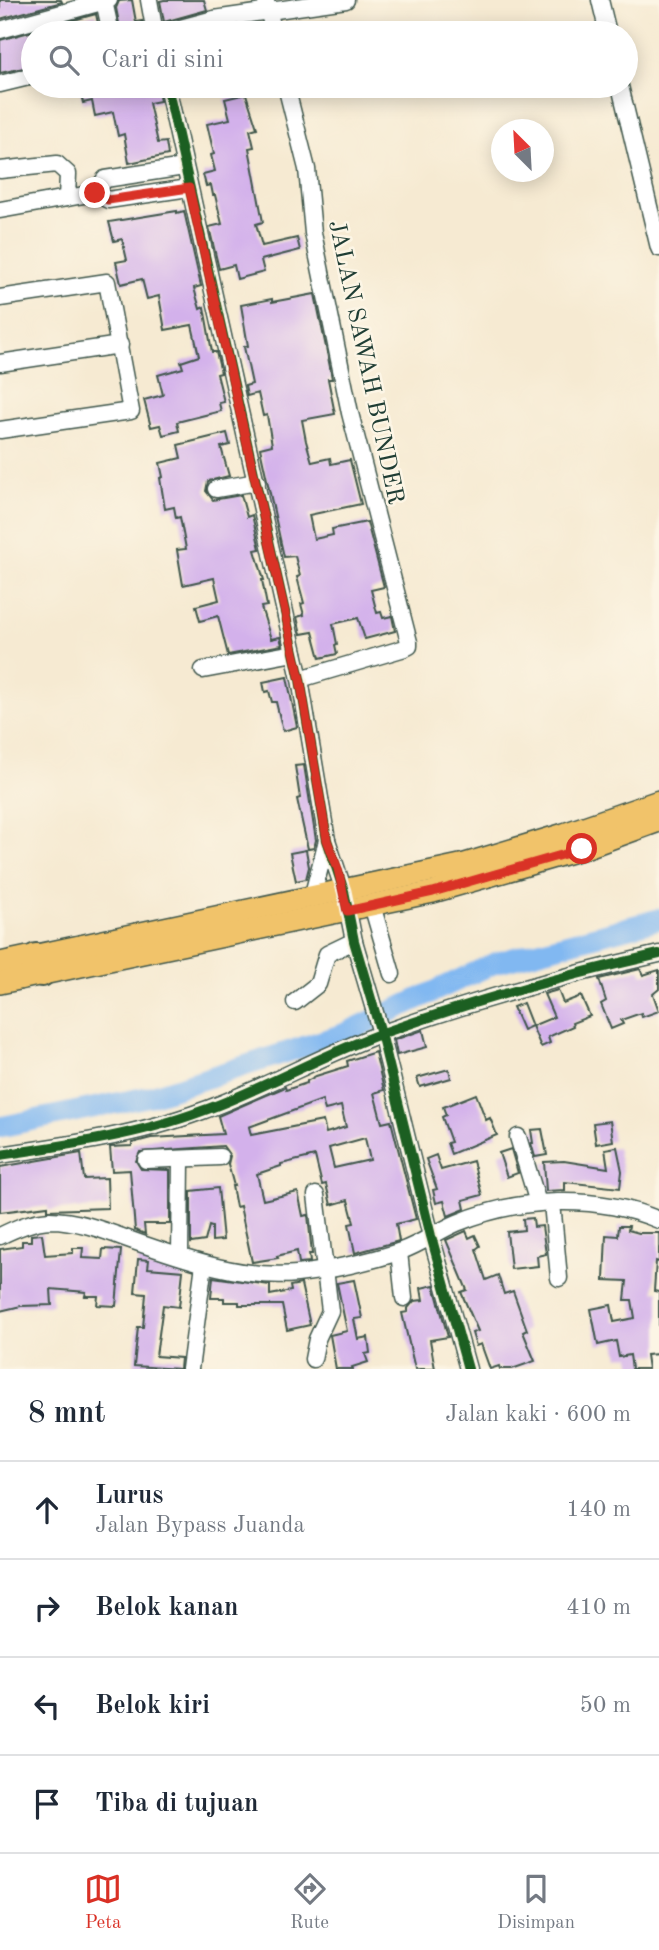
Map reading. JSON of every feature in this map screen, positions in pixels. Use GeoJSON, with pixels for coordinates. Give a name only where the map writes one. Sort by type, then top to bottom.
{"type":"FeatureCollection","features":[{"type":"Feature","properties":{"kind":"main road"},"geometry":{"type":"LineString","coordinates":[[0,983],[39,965],[312,898],[372,905],[470,881],[582,849],[643,819],[659,801]]}},
{"type":"Feature","properties":{"kind":"main road"},"geometry":{"type":"LineString","coordinates":[[0,964],[39,965],[346,901],[564,835],[643,819]]}},
{"type":"Feature","properties":{"kind":"street"},"geometry":{"type":"LineString","coordinates":[[149,0],[153,21]]}},
{"type":"Feature","properties":{"kind":"street"},"geometry":{"type":"LineString","coordinates":[[207,21],[267,5],[346,0]]}},
{"type":"Feature","properties":{"kind":"street"},"geometry":{"type":"LineString","coordinates":[[600,0],[605,21]]}},
{"type":"Feature","properties":{"kind":"street"},"geometry":{"type":"LineString","coordinates":[[33,21],[106,1],[109,21]]}},
{"type":"Feature","properties":{"kind":"street"},"geometry":{"type":"LineString","coordinates":[[0,30],[21,24]]}},
{"type":"Feature","properties":{"kind":"street"},"geometry":{"type":"LineString","coordinates":[[0,84],[21,79]]}},
{"type":"Feature","properties":{"kind":"street"},"geometry":{"type":"LineString","coordinates":[[170,98],[300,679],[327,840],[346,901],[354,941],[380,1030],[431,1236],[468,1369]]}},
{"type":"Feature","properties":{"kind":"street","name":"JALAN SAWAH BUNDER"},"geometry":{"type":"LineString","coordinates":[[289,98],[307,169],[313,233],[349,413],[409,646],[300,679]]}},
{"type":"Feature","properties":{"kind":"street"},"geometry":{"type":"LineString","coordinates":[[624,98],[659,248]]}},
{"type":"Feature","properties":{"kind":"street"},"geometry":{"type":"LineString","coordinates":[[0,170],[57,164],[68,174],[67,198]]}},
{"type":"Feature","properties":{"kind":"street"},"geometry":{"type":"LineString","coordinates":[[95,193],[105,179],[184,167]]}},
{"type":"Feature","properties":{"kind":"street"},"geometry":{"type":"LineString","coordinates":[[142,173],[146,194]]}},
{"type":"Feature","properties":{"kind":"street"},"geometry":{"type":"LineString","coordinates":[[0,210],[95,193],[108,200],[189,188]]}},
{"type":"Feature","properties":{"kind":"street"},"geometry":{"type":"LineString","coordinates":[[0,298],[107,282],[131,411],[0,430]]}},
{"type":"Feature","properties":{"kind":"street"},"geometry":{"type":"LineString","coordinates":[[0,363],[120,345]]}},
{"type":"Feature","properties":{"kind":"street"},"geometry":{"type":"LineString","coordinates":[[216,489],[257,482]]}},
{"type":"Feature","properties":{"kind":"street"},"geometry":{"type":"LineString","coordinates":[[203,670],[294,653]]}},
{"type":"Feature","properties":{"kind":"street"},"geometry":{"type":"LineString","coordinates":[[312,898],[327,840]]}},
{"type":"Feature","properties":{"kind":"street"},"geometry":{"type":"LineString","coordinates":[[372,905],[392,974]]}},
{"type":"Feature","properties":{"kind":"street"},"geometry":{"type":"LineString","coordinates":[[295,1002],[318,984],[327,954],[354,941]]}},
{"type":"Feature","properties":{"kind":"street"},"geometry":{"type":"LineString","coordinates":[[0,1155],[63,1146],[141,1130],[202,1112],[380,1030],[590,969],[659,954]]}},
{"type":"Feature","properties":{"kind":"street"},"geometry":{"type":"LineString","coordinates":[[519,1137],[545,1203],[559,1278]]}},
{"type":"Feature","properties":{"kind":"street"},"geometry":{"type":"LineString","coordinates":[[146,1160],[220,1157]]}},
{"type":"Feature","properties":{"kind":"street"},"geometry":{"type":"LineString","coordinates":[[180,1256],[181,1159]]}},
{"type":"Feature","properties":{"kind":"street"},"geometry":{"type":"LineString","coordinates":[[313,1359],[317,1339],[330,1311],[316,1195]]}},
{"type":"Feature","properties":{"kind":"street"},"geometry":{"type":"LineString","coordinates":[[0,1236],[19,1226],[36,1222],[52,1220],[78,1223],[204,1264],[254,1273],[296,1274],[399,1252],[422,1243],[457,1223],[487,1212],[545,1203],[598,1204],[630,1209],[659,1220]]}},
{"type":"Feature","properties":{"kind":"street"},"geometry":{"type":"LineString","coordinates":[[399,1252],[404,1298]]}},
{"type":"Feature","properties":{"kind":"street"},"geometry":{"type":"LineString","coordinates":[[190,1369],[204,1264]]}},
{"type":"Feature","properties":{"kind":"building"},"geometry":{"type":"Polygon","coordinates":[[[0,0],[61,0],[62,2],[0,19],[0,0]]]}},
{"type":"Feature","properties":{"kind":"building"},"geometry":{"type":"Polygon","coordinates":[[[132,0],[136,21],[119,21],[116,8],[119,1],[132,0]]]}},
{"type":"Feature","properties":{"kind":"building"},"geometry":{"type":"Polygon","coordinates":[[[204,0],[207,10],[164,21],[160,1],[204,0]]]}},
{"type":"Feature","properties":{"kind":"building"},"geometry":{"type":"Polygon","coordinates":[[[96,14],[97,21],[70,21],[96,14]]]}},
{"type":"Feature","properties":{"kind":"building"},"geometry":{"type":"Polygon","coordinates":[[[21,34],[21,69],[0,73],[0,40],[21,34]]]}},
{"type":"Feature","properties":{"kind":"building"},"geometry":{"type":"Polygon","coordinates":[[[82,98],[159,98],[160,101],[149,103],[158,143],[166,142],[168,155],[129,163],[124,134],[118,136],[113,112],[95,116],[92,101],[83,103],[82,98]]]}},
{"type":"Feature","properties":{"kind":"building"},"geometry":{"type":"Polygon","coordinates":[[[247,98],[257,128],[250,130],[254,147],[249,148],[263,222],[256,224],[262,246],[297,238],[300,250],[261,260],[264,272],[237,279],[234,265],[219,269],[209,227],[222,224],[215,195],[211,185],[206,186],[203,174],[215,171],[207,124],[230,119],[225,99],[247,98]]]}},
{"type":"Feature","properties":{"kind":"building"},"geometry":{"type":"Polygon","coordinates":[[[184,211],[201,286],[194,288],[200,309],[204,307],[212,352],[216,352],[221,373],[217,374],[224,402],[219,403],[221,411],[177,422],[179,431],[163,435],[160,425],[151,427],[144,400],[163,395],[158,375],[183,368],[181,362],[199,356],[192,325],[165,330],[159,296],[147,299],[142,279],[121,284],[116,262],[127,260],[122,239],[114,241],[109,222],[184,211]]]}},
{"type":"Feature","properties":{"kind":"building"},"geometry":{"type":"Polygon","coordinates":[[[315,294],[332,379],[328,379],[335,414],[302,420],[306,441],[312,462],[330,458],[331,464],[350,460],[361,504],[309,515],[314,539],[333,535],[332,529],[367,522],[384,587],[371,590],[377,613],[381,612],[383,618],[392,616],[395,631],[365,639],[358,618],[333,624],[337,654],[320,658],[313,632],[301,634],[297,617],[304,615],[301,604],[304,603],[297,577],[300,576],[295,556],[284,557],[260,448],[272,445],[267,415],[263,416],[258,393],[247,396],[245,386],[252,384],[244,347],[248,346],[241,305],[315,294]]]}},
{"type":"Feature","properties":{"kind":"building"},"geometry":{"type":"Polygon","coordinates":[[[227,433],[230,445],[221,447],[229,476],[208,481],[206,491],[213,500],[241,495],[247,517],[252,515],[260,549],[255,550],[264,580],[267,606],[261,607],[271,639],[280,637],[282,645],[228,655],[218,616],[200,621],[196,606],[219,600],[214,578],[183,585],[177,550],[186,549],[180,517],[176,518],[174,507],[165,509],[160,478],[163,477],[160,463],[181,458],[178,445],[227,433]]]}},
{"type":"Feature","properties":{"kind":"building"},"geometry":{"type":"Polygon","coordinates":[[[287,677],[297,727],[283,731],[276,702],[272,702],[269,691],[265,692],[263,682],[287,677]]]}},
{"type":"Feature","properties":{"kind":"building"},"geometry":{"type":"Polygon","coordinates":[[[304,765],[316,840],[314,848],[308,849],[297,799],[300,798],[295,766],[304,765]]]}},
{"type":"Feature","properties":{"kind":"building"},"geometry":{"type":"Polygon","coordinates":[[[306,850],[309,867],[306,879],[296,881],[290,853],[306,850]]]}},
{"type":"Feature","properties":{"kind":"building"},"geometry":{"type":"Polygon","coordinates":[[[640,969],[643,975],[659,970],[659,989],[653,994],[659,1011],[642,1017],[641,1013],[621,1020],[623,1024],[611,1029],[601,1004],[606,1001],[599,979],[640,969]]]}},
{"type":"Feature","properties":{"kind":"building"},"geometry":{"type":"Polygon","coordinates":[[[558,990],[563,1003],[581,996],[590,1016],[548,1037],[550,1043],[541,1047],[532,1026],[554,1017],[544,994],[558,990]]]}},
{"type":"Feature","properties":{"kind":"building"},"geometry":{"type":"Polygon","coordinates":[[[523,1003],[532,1026],[523,1030],[513,1007],[523,1003]]]}},
{"type":"Feature","properties":{"kind":"building"},"geometry":{"type":"Polygon","coordinates":[[[423,1030],[427,1047],[397,1055],[394,1040],[423,1030]]]}},
{"type":"Feature","properties":{"kind":"building"},"geometry":{"type":"Polygon","coordinates":[[[375,1052],[384,1090],[374,1093],[382,1123],[391,1121],[416,1219],[396,1224],[399,1241],[355,1253],[349,1224],[354,1223],[348,1200],[331,1205],[326,1184],[322,1185],[315,1156],[281,1164],[257,1174],[263,1200],[298,1192],[303,1216],[308,1215],[312,1254],[309,1254],[310,1262],[299,1263],[297,1251],[277,1256],[278,1258],[252,1262],[240,1206],[236,1207],[228,1164],[230,1156],[223,1146],[140,1152],[136,1161],[141,1169],[170,1170],[170,1224],[144,1224],[145,1234],[135,1230],[130,1170],[112,1171],[110,1147],[132,1146],[132,1143],[151,1138],[223,1134],[218,1116],[285,1087],[286,1090],[307,1083],[316,1076],[348,1066],[347,1061],[375,1052]],[[322,1100],[249,1127],[251,1135],[323,1121],[326,1133],[346,1127],[341,1106],[325,1110],[322,1100]],[[365,1138],[329,1148],[334,1168],[370,1160],[365,1138]]]}},
{"type":"Feature","properties":{"kind":"building"},"geometry":{"type":"Polygon","coordinates":[[[449,1069],[451,1078],[420,1087],[417,1078],[449,1069]]]}},
{"type":"Feature","properties":{"kind":"building"},"geometry":{"type":"Polygon","coordinates":[[[476,1094],[486,1120],[490,1118],[497,1135],[451,1154],[447,1143],[451,1142],[442,1117],[446,1115],[443,1107],[476,1094]]]}},
{"type":"Feature","properties":{"kind":"building"},"geometry":{"type":"Polygon","coordinates":[[[610,1121],[613,1141],[596,1144],[593,1123],[610,1121]]]}},
{"type":"Feature","properties":{"kind":"building"},"geometry":{"type":"Polygon","coordinates":[[[542,1129],[547,1155],[535,1157],[531,1130],[542,1129]]]}},
{"type":"Feature","properties":{"kind":"building"},"geometry":{"type":"Polygon","coordinates":[[[617,1147],[622,1171],[620,1188],[565,1182],[565,1190],[546,1191],[544,1162],[564,1161],[608,1168],[605,1149],[617,1147]]]}},
{"type":"Feature","properties":{"kind":"building"},"geometry":{"type":"Polygon","coordinates":[[[511,1149],[518,1173],[507,1177],[499,1153],[511,1149]]]}},
{"type":"Feature","properties":{"kind":"building"},"geometry":{"type":"Polygon","coordinates":[[[81,1153],[84,1179],[107,1178],[108,1208],[48,1210],[48,1206],[0,1212],[0,1167],[81,1153]]]}},
{"type":"Feature","properties":{"kind":"building"},"geometry":{"type":"Polygon","coordinates":[[[436,1155],[441,1170],[473,1161],[482,1195],[463,1200],[465,1209],[448,1216],[444,1201],[436,1203],[433,1190],[437,1189],[426,1159],[436,1155]]]}},
{"type":"Feature","properties":{"kind":"building"},"geometry":{"type":"Polygon","coordinates":[[[218,1188],[223,1240],[212,1241],[212,1227],[209,1226],[205,1241],[191,1243],[191,1191],[218,1188]]]}},
{"type":"Feature","properties":{"kind":"building"},"geometry":{"type":"Polygon","coordinates":[[[533,1218],[534,1227],[542,1226],[546,1254],[537,1256],[538,1266],[511,1269],[507,1232],[524,1230],[523,1219],[533,1218]]]}},
{"type":"Feature","properties":{"kind":"building"},"geometry":{"type":"Polygon","coordinates":[[[619,1226],[629,1226],[628,1230],[639,1233],[659,1233],[659,1262],[656,1261],[654,1291],[659,1292],[659,1354],[646,1355],[648,1369],[632,1369],[630,1355],[619,1357],[616,1341],[598,1345],[591,1309],[611,1305],[614,1322],[635,1318],[632,1300],[625,1300],[627,1281],[604,1280],[606,1235],[618,1236],[619,1226]]]}},
{"type":"Feature","properties":{"kind":"building"},"geometry":{"type":"Polygon","coordinates":[[[466,1231],[469,1238],[475,1235],[480,1246],[476,1249],[486,1280],[498,1275],[504,1294],[513,1291],[527,1330],[523,1332],[535,1361],[512,1369],[500,1369],[499,1366],[490,1369],[481,1344],[476,1346],[472,1333],[478,1331],[461,1292],[467,1290],[446,1240],[466,1231]]]}},
{"type":"Feature","properties":{"kind":"building"},"geometry":{"type":"Polygon","coordinates":[[[42,1234],[45,1255],[73,1253],[73,1248],[83,1248],[82,1258],[102,1259],[103,1249],[121,1250],[116,1306],[97,1305],[98,1296],[85,1296],[86,1292],[51,1289],[52,1305],[21,1306],[0,1311],[0,1249],[22,1246],[22,1241],[31,1241],[31,1235],[42,1234]]]}},
{"type":"Feature","properties":{"kind":"building"},"geometry":{"type":"Polygon","coordinates":[[[138,1259],[149,1260],[148,1268],[183,1271],[179,1307],[163,1305],[156,1356],[181,1358],[180,1369],[134,1366],[138,1327],[143,1327],[146,1294],[135,1293],[138,1259]]]}},
{"type":"Feature","properties":{"kind":"building"},"geometry":{"type":"Polygon","coordinates":[[[213,1277],[270,1285],[270,1295],[291,1291],[290,1286],[301,1284],[310,1325],[287,1330],[282,1305],[239,1305],[239,1302],[224,1302],[224,1298],[211,1298],[213,1277]]]}},
{"type":"Feature","properties":{"kind":"building"},"geometry":{"type":"Polygon","coordinates":[[[354,1280],[362,1318],[354,1319],[358,1339],[368,1337],[370,1353],[365,1354],[368,1362],[352,1367],[353,1369],[336,1369],[330,1335],[347,1331],[337,1283],[354,1280]]]}},
{"type":"Feature","properties":{"kind":"building"},"geometry":{"type":"Polygon","coordinates":[[[434,1285],[448,1337],[430,1340],[435,1369],[415,1369],[402,1313],[408,1312],[414,1301],[423,1300],[421,1288],[434,1285]]]}},
{"type":"Feature","properties":{"kind":"waterway"},"geometry":{"type":"LineString","coordinates":[[0,1127],[151,1096],[343,1034],[495,963],[659,919]]}},
{"type":"Feature","properties":{"kind":"cycle path"},"geometry":{"type":"LineString","coordinates":[[170,98],[300,679],[327,840],[344,891],[354,941],[381,1033],[431,1236],[468,1369]]}},
{"type":"Feature","properties":{"kind":"cycle path"},"geometry":{"type":"LineString","coordinates":[[0,1155],[153,1127],[248,1093],[360,1042],[417,1021],[520,989],[659,954]]}},
{"type":"Feature","properties":{"kind":"route"},"geometry":{"type":"LineString","coordinates":[[95,193],[108,200],[189,188],[300,679],[327,840],[338,869],[347,911],[433,892],[582,849]]}}]}
